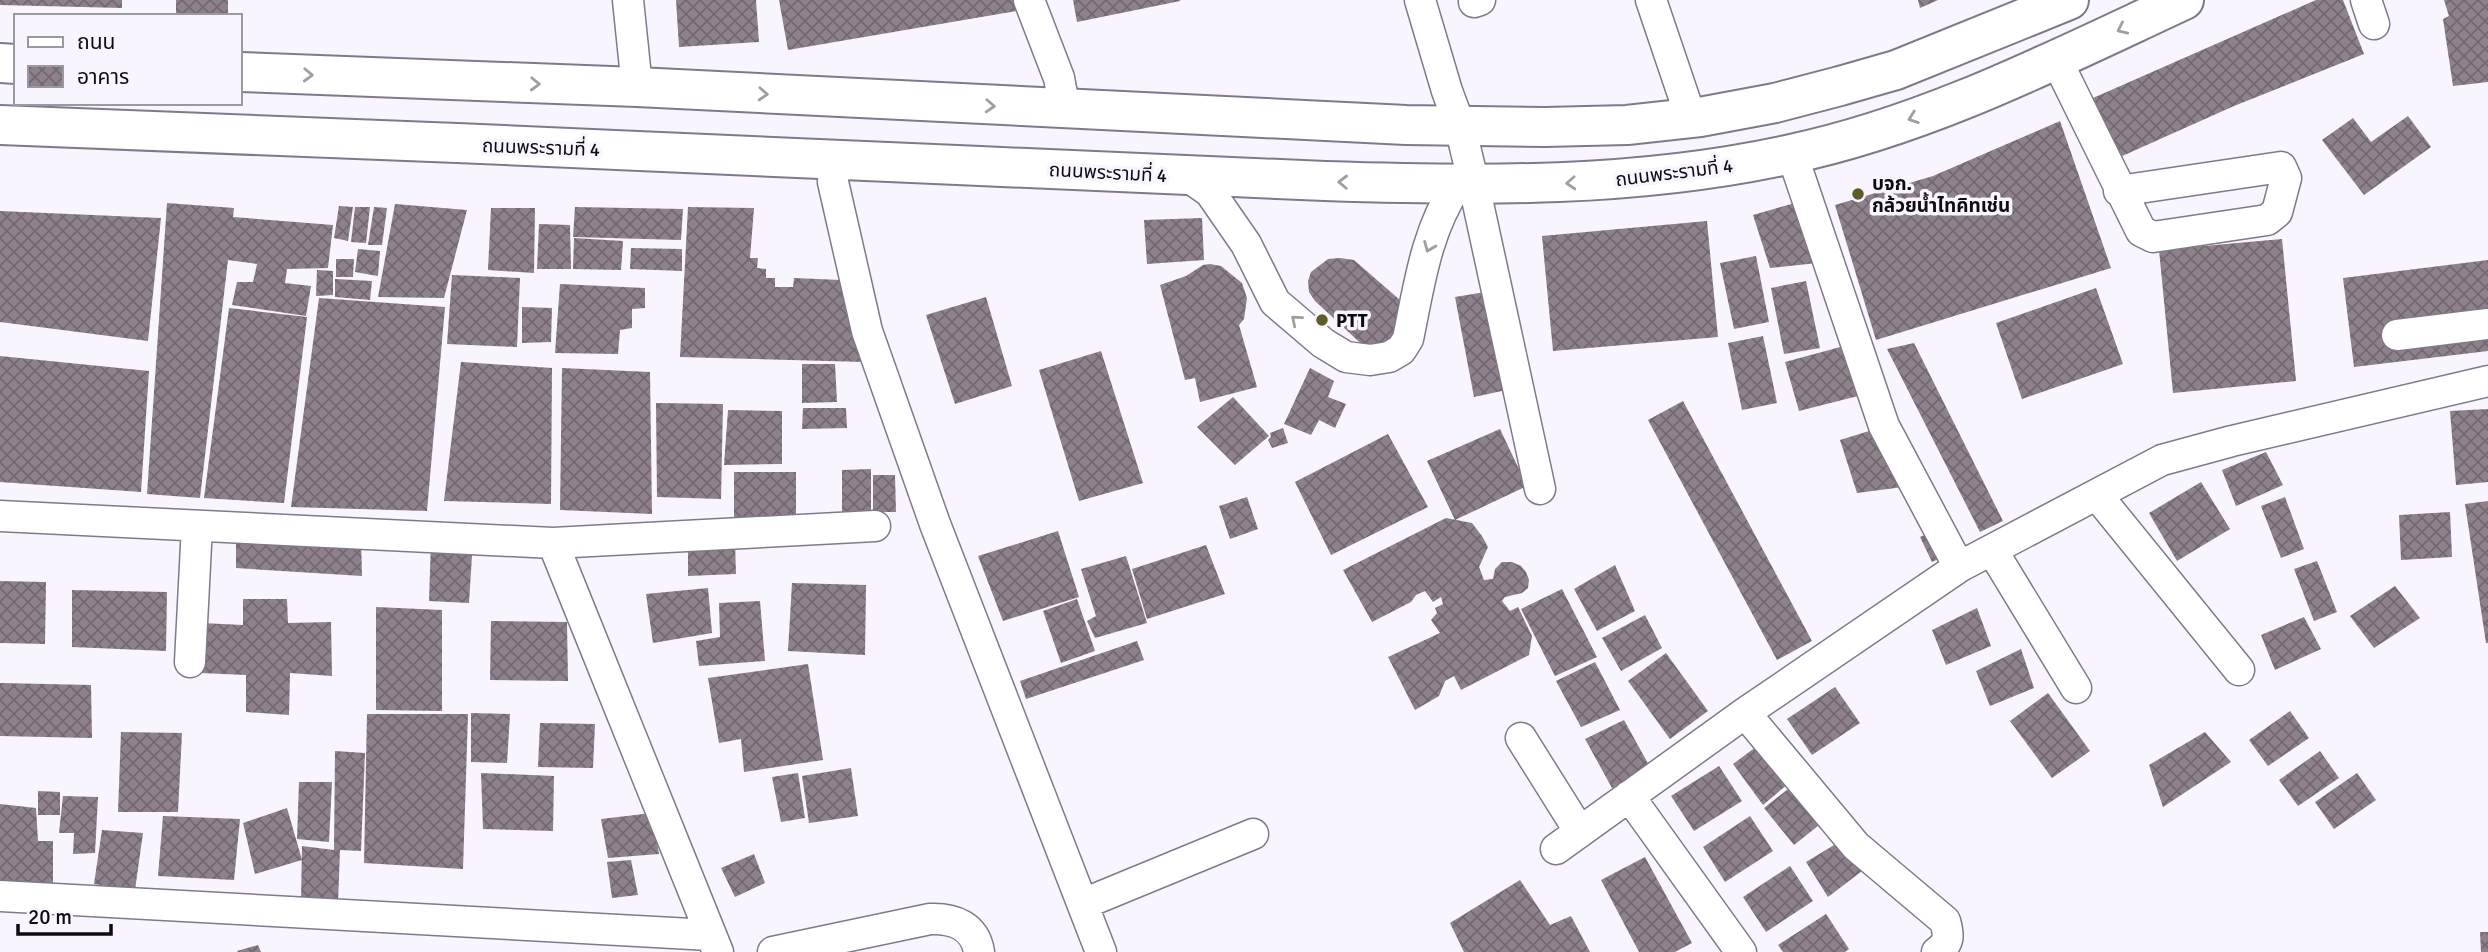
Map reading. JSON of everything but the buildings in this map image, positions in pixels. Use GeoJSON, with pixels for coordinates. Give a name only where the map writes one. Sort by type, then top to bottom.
{"type":"FeatureCollection","features":[{"type":"Feature","properties":{"kind":"main road"},"geometry":{"type":"LineString","coordinates":[[242,72],[636,87],[1065,110],[1460,126],[1628,125],[1691,118],[1775,103],[1896,70],[2069,0]]}},
{"type":"Feature","properties":{"kind":"main road","name":"ถนนพระรามที่ 4"},"geometry":{"type":"LineString","coordinates":[[0,125],[1187,176],[1466,185],[1571,183],[1646,178],[1792,154],[1860,136],[1920,116],[2056,59],[2184,0]]}},
{"type":"Feature","properties":{"kind":"street"},"geometry":{"type":"LineString","coordinates":[[628,0],[636,87]]}},
{"type":"Feature","properties":{"kind":"street"},"geometry":{"type":"LineString","coordinates":[[1030,0],[1059,78],[1065,110]]}},
{"type":"Feature","properties":{"kind":"street"},"geometry":{"type":"LineString","coordinates":[[1420,0],[1460,126],[1466,185],[1540,489]]}},
{"type":"Feature","properties":{"kind":"street"},"geometry":{"type":"LineString","coordinates":[[1474,0],[1480,0]]}},
{"type":"Feature","properties":{"kind":"street"},"geometry":{"type":"LineString","coordinates":[[1651,0],[1691,118]]}},
{"type":"Feature","properties":{"kind":"street"},"geometry":{"type":"LineString","coordinates":[[2056,59],[2119,191],[2141,231],[2153,237],[2267,220],[2277,212],[2286,178],[2281,167],[2119,191]]}},
{"type":"Feature","properties":{"kind":"street"},"geometry":{"type":"LineString","coordinates":[[1792,154],[1884,426],[1959,567]]}},
{"type":"Feature","properties":{"kind":"street"},"geometry":{"type":"LineString","coordinates":[[834,159],[833,182],[867,331],[935,524],[1101,952]]}},
{"type":"Feature","properties":{"kind":"street"},"geometry":{"type":"LineString","coordinates":[[1187,176],[1210,192],[1257,262],[1275,302],[1323,343],[1346,357],[1370,360],[1389,358],[1401,350],[1408,339],[1422,262],[1446,201],[1466,185]]}},
{"type":"Feature","properties":{"kind":"street"},"geometry":{"type":"LineString","coordinates":[[2397,335],[2488,324]]}},
{"type":"Feature","properties":{"kind":"street"},"geometry":{"type":"LineString","coordinates":[[1521,738],[1568,841],[1745,713],[1959,567],[2162,460],[2232,440],[2488,381]]}},
{"type":"Feature","properties":{"kind":"street"},"geometry":{"type":"LineString","coordinates":[[2097,495],[2239,670]]}},
{"type":"Feature","properties":{"kind":"street"},"geometry":{"type":"LineString","coordinates":[[0,516],[553,543],[875,526]]}},
{"type":"Feature","properties":{"kind":"street"},"geometry":{"type":"LineString","coordinates":[[190,662],[197,526]]}},
{"type":"Feature","properties":{"kind":"street"},"geometry":{"type":"LineString","coordinates":[[0,896],[714,944],[553,543]]}},
{"type":"Feature","properties":{"kind":"street"},"geometry":{"type":"LineString","coordinates":[[1992,550],[2076,688]]}},
{"type":"Feature","properties":{"kind":"street"},"geometry":{"type":"LineString","coordinates":[[1745,713],[1856,846],[1945,920],[1948,939],[1945,947],[1937,952]]}},
{"type":"Feature","properties":{"kind":"street"},"geometry":{"type":"LineString","coordinates":[[1629,796],[1741,952]]}},
{"type":"Feature","properties":{"kind":"street"},"geometry":{"type":"LineString","coordinates":[[1083,904],[1253,834]]}},
{"type":"Feature","properties":{"kind":"street"},"geometry":{"type":"LineString","coordinates":[[777,952],[864,943],[930,919],[945,918],[972,933],[977,940],[979,952]]}},
{"type":"Feature","properties":{"kind":"place","name":"บจก. กล้วยน้ำไทคิทเช่น"},"geometry":{"type":"Point","coordinates":[1858,194]}},
{"type":"Feature","properties":{"kind":"place","name":"PTT"},"geometry":{"type":"Point","coordinates":[1322,320]}}]}
